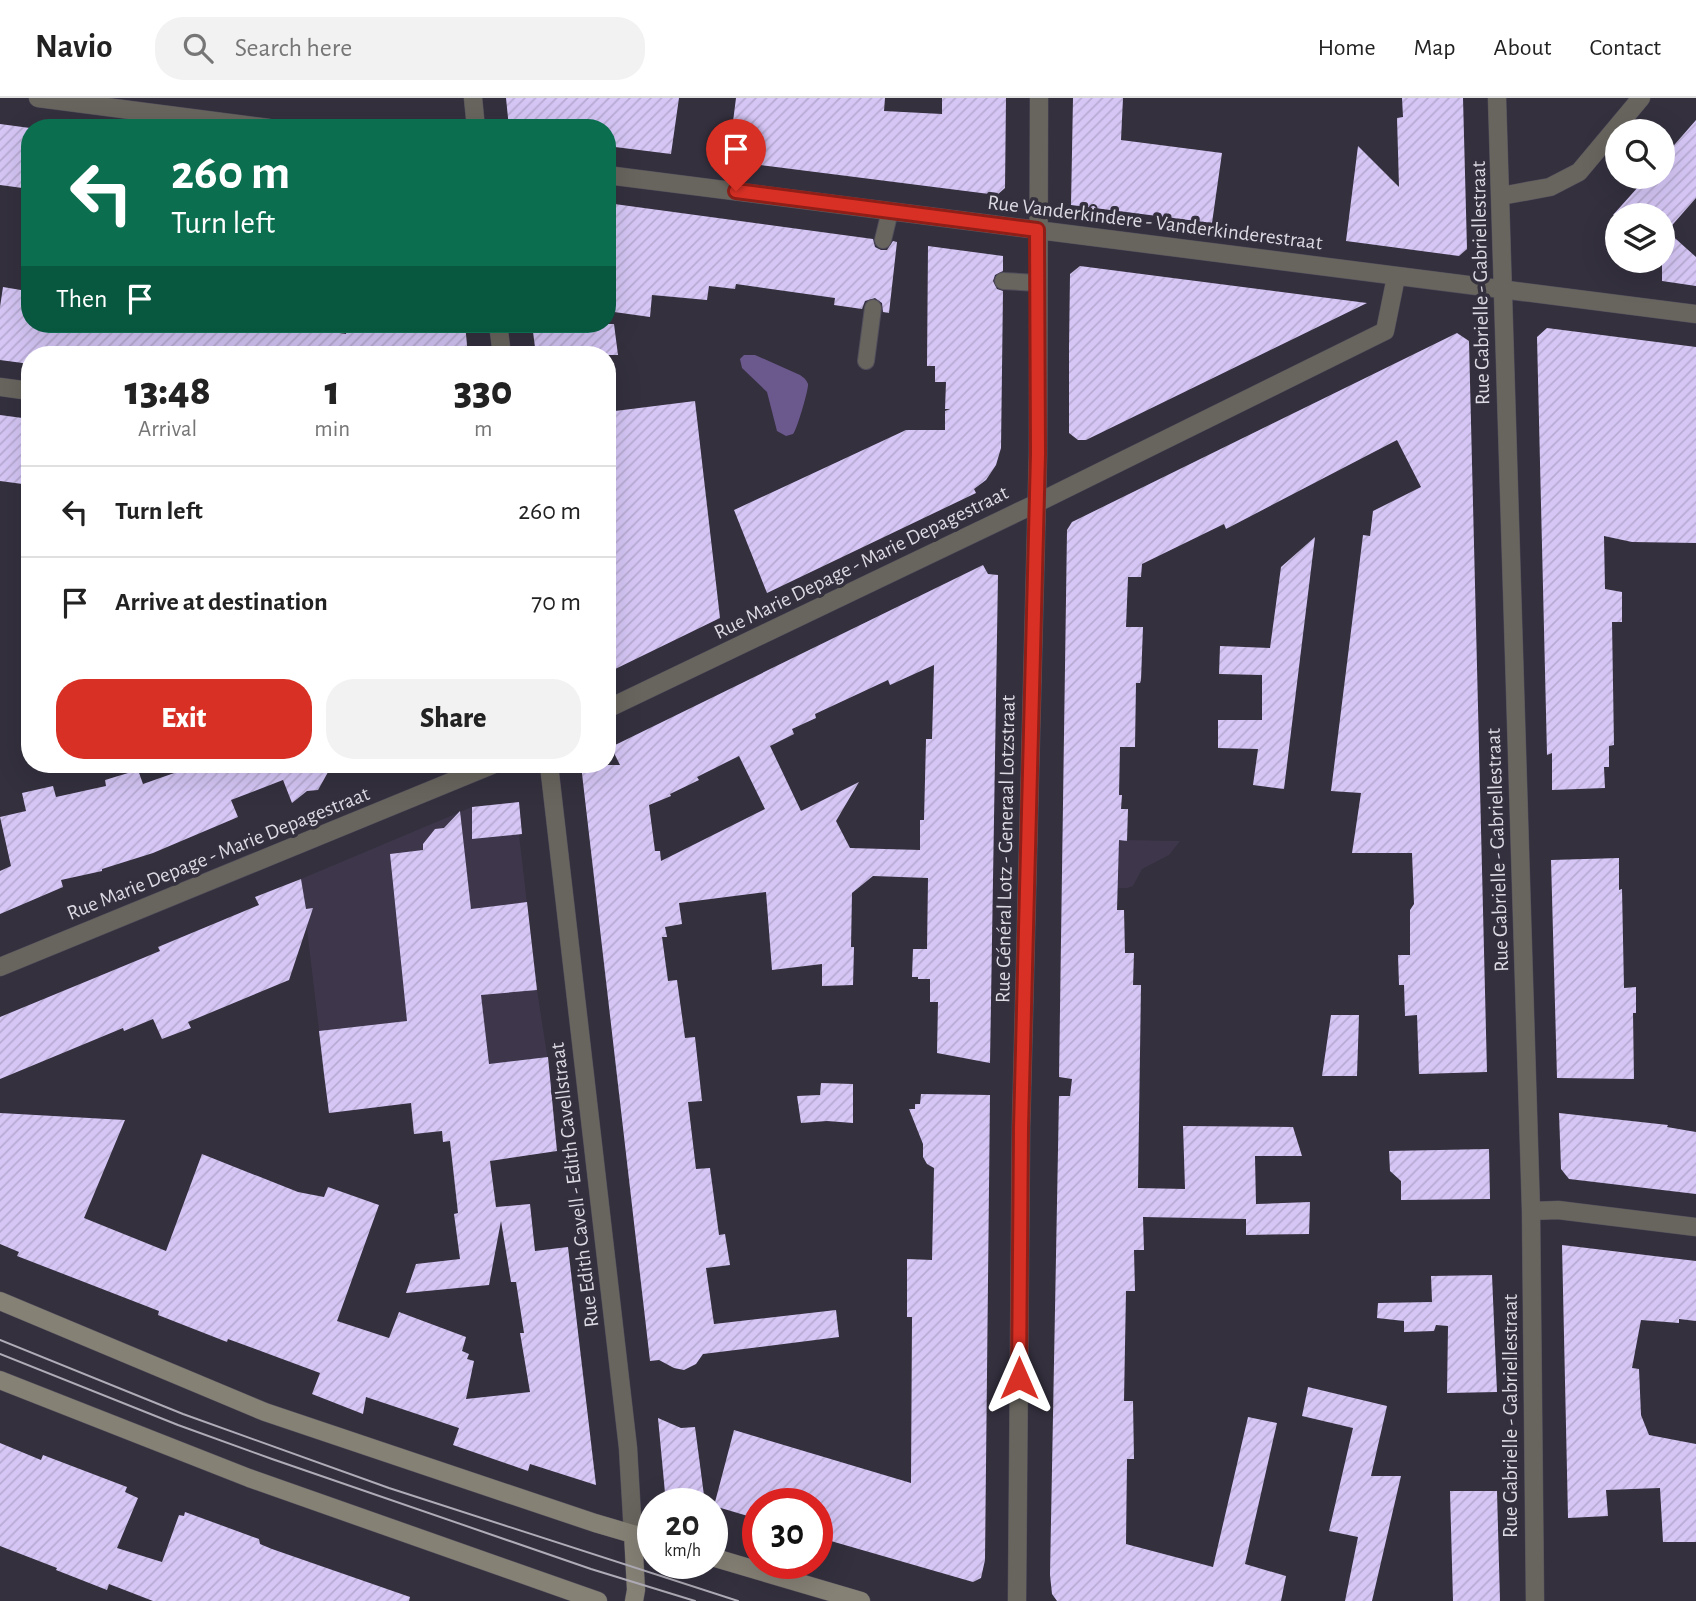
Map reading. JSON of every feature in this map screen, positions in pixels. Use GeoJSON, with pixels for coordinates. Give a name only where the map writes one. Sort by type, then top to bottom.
{"type":"FeatureCollection","features":[{"type":"Feature","properties":{"kind":"main road"},"geometry":{"type":"LineString","coordinates":[[0,1301],[265,1412],[637,1535]]}},
{"type":"Feature","properties":{"kind":"main road"},"geometry":{"type":"LineString","coordinates":[[0,1380],[249,1478],[598,1601]]}},
{"type":"Feature","properties":{"kind":"main road","name":"Rue Edith Cavell - Edith Cavellstraat"},"geometry":{"type":"LineString","coordinates":[[633,1534],[635,1601]]}},
{"type":"Feature","properties":{"kind":"main road"},"geometry":{"type":"LineString","coordinates":[[728,1562],[861,1601]]}},
{"type":"Feature","properties":{"kind":"street"},"geometry":{"type":"LineString","coordinates":[[37,98],[199,119]]}},
{"type":"Feature","properties":{"kind":"street"},"geometry":{"type":"LineString","coordinates":[[473,98],[475,119]]}},
{"type":"Feature","properties":{"kind":"street","name":"Rue Général Lotz - Generaal Lotzstraat"},"geometry":{"type":"LineString","coordinates":[[1017,1601],[1021,1128],[1037,503],[1039,98]]}},
{"type":"Feature","properties":{"kind":"street","name":"Rue Gabrielle - Gabriellestraat"},"geometry":{"type":"LineString","coordinates":[[1497,98],[1531,1211],[1535,1601]]}},
{"type":"Feature","properties":{"kind":"street"},"geometry":{"type":"LineString","coordinates":[[1501,196],[1550,187],[1579,172],[1642,98]]}},
{"type":"Feature","properties":{"kind":"street","name":"Rue Vanderkindere - Vanderkinderestraat"},"geometry":{"type":"LineString","coordinates":[[616,176],[1696,314]]}},
{"type":"Feature","properties":{"kind":"street","name":"Rue Marie Depage - Marie Depagestraat"},"geometry":{"type":"LineString","coordinates":[[616,705],[1037,503],[1385,331],[1396,276]]}},
{"type":"Feature","properties":{"kind":"street"},"geometry":{"type":"LineString","coordinates":[[0,387],[21,390]]}},
{"type":"Feature","properties":{"kind":"street","name":"Rue Marie Depage - Marie Depagestraat"},"geometry":{"type":"LineString","coordinates":[[0,967],[473,773]]}},
{"type":"Feature","properties":{"kind":"street","name":"Rue Edith Cavell - Edith Cavellstraat"},"geometry":{"type":"LineString","coordinates":[[550,773],[626,1436],[633,1534]]}},
{"type":"Feature","properties":{"kind":"street"},"geometry":{"type":"LineString","coordinates":[[1531,1211],[1558,1210],[1696,1227]]}},
{"type":"Feature","properties":{"kind":"lane"},"geometry":{"type":"LineString","coordinates":[[883,240],[890,211]]}},
{"type":"Feature","properties":{"kind":"lane"},"geometry":{"type":"LineString","coordinates":[[1003,281],[1038,283]]}},
{"type":"Feature","properties":{"kind":"lane"},"geometry":{"type":"LineString","coordinates":[[866,361],[873,308]]}},
{"type":"Feature","properties":{"kind":"shaded area"},"geometry":{"type":"Polygon","coordinates":[[[744,355],[755,355],[800,375],[808,384],[793,434],[786,436],[777,431],[767,392],[742,368],[740,359],[744,355]]]}},
{"type":"Feature","properties":{"kind":"shaded area"},"geometry":{"type":"Polygon","coordinates":[[[519,802],[522,834],[519,835],[537,990],[552,1087],[329,1113],[301,879],[472,807],[519,802]]]}},
{"type":"Feature","properties":{"kind":"shaded area"},"geometry":{"type":"Polygon","coordinates":[[[1062,839],[1180,841],[1169,855],[1142,869],[1133,886],[1062,888],[1062,839]]]}},
{"type":"Feature","properties":{"kind":"building"},"geometry":{"type":"Polygon","coordinates":[[[506,98],[679,98],[671,154],[616,147],[616,119],[508,119],[506,98]]]}},
{"type":"Feature","properties":{"kind":"building"},"geometry":{"type":"Polygon","coordinates":[[[736,98],[885,98],[884,111],[942,114],[942,98],[1006,98],[1005,188],[997,195],[728,161],[736,98]]]}},
{"type":"Feature","properties":{"kind":"building"},"geometry":{"type":"Polygon","coordinates":[[[1073,98],[1123,98],[1121,140],[1222,153],[1212,223],[1071,205],[1073,98]]]}},
{"type":"Feature","properties":{"kind":"building"},"geometry":{"type":"Polygon","coordinates":[[[1402,98],[1463,98],[1467,249],[1459,256],[1346,241],[1358,146],[1399,187],[1397,118],[1403,117],[1402,98]]]}},
{"type":"Feature","properties":{"kind":"building"},"geometry":{"type":"Polygon","coordinates":[[[1696,120],[1696,198],[1675,222],[1675,203],[1624,203],[1636,189],[1675,189],[1675,144],[1696,120]]]}},
{"type":"Feature","properties":{"kind":"building"},"geometry":{"type":"Polygon","coordinates":[[[0,124],[21,127],[21,188],[0,185],[0,124]]]}},
{"type":"Feature","properties":{"kind":"building"},"geometry":{"type":"Polygon","coordinates":[[[616,204],[873,239],[875,247],[881,250],[887,250],[893,241],[897,242],[889,313],[883,312],[882,303],[875,298],[865,301],[862,309],[834,305],[835,298],[736,284],[735,289],[709,286],[707,300],[652,295],[650,317],[616,312],[616,204]]]}},
{"type":"Feature","properties":{"kind":"building"},"geometry":{"type":"Polygon","coordinates":[[[1675,238],[1696,257],[1696,286],[1662,281],[1662,273],[1675,273],[1675,238]]]}},
{"type":"Feature","properties":{"kind":"building"},"geometry":{"type":"Polygon","coordinates":[[[928,246],[1003,256],[1003,271],[995,275],[993,281],[997,289],[1003,291],[1001,448],[996,465],[986,480],[974,489],[976,493],[767,593],[734,510],[906,430],[945,430],[945,411],[950,409],[945,409],[946,382],[935,382],[935,366],[927,366],[928,246]]]}},
{"type":"Feature","properties":{"kind":"building"},"geometry":{"type":"Polygon","coordinates":[[[1080,266],[1367,303],[1086,440],[1078,440],[1069,433],[1069,348],[1070,274],[1080,266]]]}},
{"type":"Feature","properties":{"kind":"building"},"geometry":{"type":"Polygon","coordinates":[[[3,287],[21,290],[21,333],[466,333],[467,346],[21,346],[21,363],[0,360],[0,307],[3,287]]]}},
{"type":"Feature","properties":{"kind":"building"},"geometry":{"type":"Polygon","coordinates":[[[1547,328],[1696,347],[1696,543],[1632,542],[1604,536],[1605,589],[1622,592],[1622,622],[1612,622],[1614,745],[1609,746],[1609,767],[1604,767],[1605,788],[1552,790],[1552,753],[1547,755],[1537,337],[1547,328]]]}},
{"type":"Feature","properties":{"kind":"building"},"geometry":{"type":"Polygon","coordinates":[[[533,333],[615,333],[618,355],[616,346],[535,346],[533,333]]]}},
{"type":"Feature","properties":{"kind":"building"},"geometry":{"type":"Polygon","coordinates":[[[1457,333],[1469,341],[1487,1072],[1419,1074],[1417,1015],[1405,1016],[1404,985],[1399,985],[1398,955],[1410,955],[1410,910],[1414,904],[1412,853],[1352,853],[1361,793],[1331,791],[1363,535],[1370,536],[1373,511],[1421,487],[1397,440],[1226,529],[1224,524],[1142,564],[1141,577],[1128,577],[1126,627],[1143,627],[1141,680],[1136,683],[1135,747],[1120,747],[1119,795],[1122,795],[1121,809],[1128,809],[1127,841],[1119,840],[1117,910],[1124,910],[1125,953],[1134,953],[1133,985],[1141,985],[1138,1188],[1185,1189],[1183,1126],[1293,1127],[1302,1156],[1255,1156],[1256,1204],[1310,1202],[1309,1234],[1246,1235],[1246,1219],[1143,1217],[1144,1250],[1134,1250],[1135,1291],[1126,1291],[1124,1401],[1133,1401],[1134,1459],[1127,1459],[1126,1544],[1213,1567],[1248,1417],[1277,1423],[1245,1564],[1286,1576],[1281,1601],[1057,1601],[1052,1594],[1050,1575],[1059,1096],[1070,1096],[1072,1079],[1059,1077],[1067,530],[1072,522],[1457,333]]]}},
{"type":"Feature","properties":{"kind":"building"},"geometry":{"type":"Polygon","coordinates":[[[695,401],[720,618],[616,669],[616,411],[695,401]]]}},
{"type":"Feature","properties":{"kind":"building"},"geometry":{"type":"Polygon","coordinates":[[[0,415],[21,418],[21,484],[0,481],[0,415]]]}},
{"type":"Feature","properties":{"kind":"building"},"geometry":{"type":"Polygon","coordinates":[[[1315,537],[1284,789],[1253,785],[1258,749],[1218,748],[1218,720],[1262,720],[1262,675],[1219,674],[1220,646],[1270,648],[1281,567],[1315,537]]]}},
{"type":"Feature","properties":{"kind":"building"},"geometry":{"type":"Polygon","coordinates":[[[983,565],[988,574],[998,575],[990,1063],[937,1053],[938,1002],[930,1002],[930,979],[912,977],[913,949],[927,949],[928,878],[873,876],[852,893],[853,985],[822,986],[822,964],[772,970],[766,892],[679,903],[682,924],[665,927],[667,937],[662,937],[668,981],[677,980],[685,1038],[695,1037],[702,1101],[688,1102],[696,1169],[710,1168],[719,1235],[725,1234],[730,1265],[706,1268],[714,1324],[836,1310],[839,1337],[703,1354],[696,1364],[684,1370],[659,1360],[650,1361],[582,773],[616,773],[616,765],[620,765],[616,757],[616,745],[983,565]],[[934,665],[890,685],[888,680],[815,714],[816,718],[792,729],[794,734],[770,746],[801,811],[859,782],[836,821],[850,848],[920,850],[920,820],[924,820],[926,739],[932,739],[934,665]],[[739,756],[697,777],[699,780],[670,794],[671,796],[649,805],[655,851],[660,851],[661,861],[765,809],[739,756]]]}},
{"type":"Feature","properties":{"kind":"building"},"geometry":{"type":"Polygon","coordinates":[[[128,773],[139,773],[143,784],[174,773],[328,773],[318,790],[307,791],[292,803],[283,780],[231,800],[238,817],[153,853],[102,871],[61,880],[63,887],[0,914],[0,871],[11,866],[0,817],[26,811],[22,793],[53,786],[56,797],[106,786],[105,780],[128,773]]]}},
{"type":"Feature","properties":{"kind":"building"},"geometry":{"type":"Polygon","coordinates":[[[519,802],[522,834],[472,839],[472,807],[519,802]]]}},
{"type":"Feature","properties":{"kind":"building"},"geometry":{"type":"Polygon","coordinates":[[[460,811],[471,909],[527,902],[537,990],[481,995],[489,1064],[548,1057],[557,1151],[490,1161],[496,1207],[530,1204],[535,1251],[568,1247],[596,1485],[530,1464],[528,1471],[453,1445],[459,1428],[366,1397],[363,1414],[312,1394],[320,1373],[228,1339],[227,1342],[158,1315],[159,1311],[17,1256],[19,1252],[0,1244],[0,1113],[125,1120],[84,1218],[166,1251],[202,1154],[298,1192],[324,1197],[328,1187],[379,1205],[337,1321],[389,1338],[399,1312],[466,1337],[462,1351],[469,1354],[467,1359],[474,1361],[466,1399],[530,1392],[520,1333],[524,1333],[516,1282],[511,1282],[501,1221],[489,1285],[406,1293],[416,1264],[460,1259],[454,1214],[458,1213],[450,1141],[443,1142],[442,1131],[414,1134],[411,1103],[329,1113],[324,1074],[319,1031],[407,1021],[390,854],[423,850],[423,844],[435,829],[444,828],[460,811]]]}},
{"type":"Feature","properties":{"kind":"building"},"geometry":{"type":"Polygon","coordinates":[[[1619,858],[1624,988],[1636,987],[1636,1013],[1633,1013],[1634,1079],[1557,1078],[1551,860],[1619,858]]]}},
{"type":"Feature","properties":{"kind":"building"},"geometry":{"type":"Polygon","coordinates":[[[301,879],[306,909],[313,908],[289,980],[188,1022],[191,1028],[162,1039],[153,1019],[124,1031],[123,1028],[0,1079],[0,1017],[160,951],[158,947],[259,905],[255,897],[301,879]]]}},
{"type":"Feature","properties":{"kind":"building"},"geometry":{"type":"Polygon","coordinates":[[[1331,1015],[1359,1015],[1357,1076],[1322,1076],[1331,1015]]]}},
{"type":"Feature","properties":{"kind":"building"},"geometry":{"type":"Polygon","coordinates":[[[821,1083],[853,1084],[853,1123],[801,1123],[797,1096],[820,1095],[821,1083]]]}},
{"type":"Feature","properties":{"kind":"building"},"geometry":{"type":"Polygon","coordinates":[[[921,1094],[990,1095],[985,1560],[981,1578],[973,1582],[833,1542],[833,1488],[742,1488],[742,1514],[728,1510],[728,1488],[719,1488],[734,1430],[911,1483],[912,1317],[907,1317],[907,1259],[932,1260],[934,1168],[927,1164],[923,1157],[923,1144],[909,1109],[915,1109],[915,1104],[920,1104],[921,1094]]]}},
{"type":"Feature","properties":{"kind":"building"},"geometry":{"type":"Polygon","coordinates":[[[1559,1113],[1668,1125],[1667,1127],[1696,1132],[1696,1194],[1569,1179],[1561,1169],[1559,1113]]]}},
{"type":"Feature","properties":{"kind":"building"},"geometry":{"type":"Polygon","coordinates":[[[1489,1149],[1490,1199],[1401,1200],[1401,1181],[1390,1171],[1389,1151],[1489,1149]]]}},
{"type":"Feature","properties":{"kind":"building"},"geometry":{"type":"Polygon","coordinates":[[[1562,1245],[1696,1261],[1696,1321],[1679,1319],[1679,1323],[1641,1320],[1632,1368],[1639,1369],[1641,1415],[1649,1435],[1696,1444],[1696,1542],[1663,1542],[1660,1488],[1606,1490],[1608,1516],[1568,1518],[1562,1245]]]}},
{"type":"Feature","properties":{"kind":"building"},"geometry":{"type":"Polygon","coordinates":[[[1492,1275],[1497,1392],[1447,1393],[1448,1326],[1436,1325],[1434,1331],[1404,1332],[1404,1321],[1377,1318],[1378,1303],[1432,1302],[1431,1276],[1492,1275]]]}},
{"type":"Feature","properties":{"kind":"building"},"geometry":{"type":"Polygon","coordinates":[[[1308,1387],[1387,1406],[1371,1476],[1401,1476],[1372,1601],[1345,1601],[1358,1537],[1329,1531],[1353,1428],[1302,1416],[1308,1387]]]}},
{"type":"Feature","properties":{"kind":"building"},"geometry":{"type":"Polygon","coordinates":[[[658,1418],[681,1428],[695,1427],[703,1488],[665,1488],[658,1418]]]}},
{"type":"Feature","properties":{"kind":"building"},"geometry":{"type":"Polygon","coordinates":[[[0,1443],[41,1460],[43,1455],[127,1487],[125,1492],[138,1498],[117,1548],[162,1562],[179,1515],[184,1516],[185,1512],[259,1539],[260,1544],[272,1549],[410,1597],[409,1601],[153,1601],[109,1584],[107,1590],[0,1546],[0,1443]]]}},
{"type":"Feature","properties":{"kind":"building"},"geometry":{"type":"Polygon","coordinates":[[[1450,1491],[1497,1491],[1500,1601],[1453,1601],[1450,1491]]]}},
{"type":"Feature","properties":{"kind":"tram line"},"geometry":{"type":"LineString","coordinates":[[0,1340],[183,1414],[389,1488],[738,1601]]}},
{"type":"Feature","properties":{"kind":"tram line"},"geometry":{"type":"LineString","coordinates":[[0,1354],[178,1425],[272,1459],[591,1569],[695,1601]]}},
{"type":"Feature","properties":{"kind":"route"},"geometry":{"type":"LineString","coordinates":[[736,191],[1037,230],[1038,454],[1021,1128],[1019,1378]]}}]}
